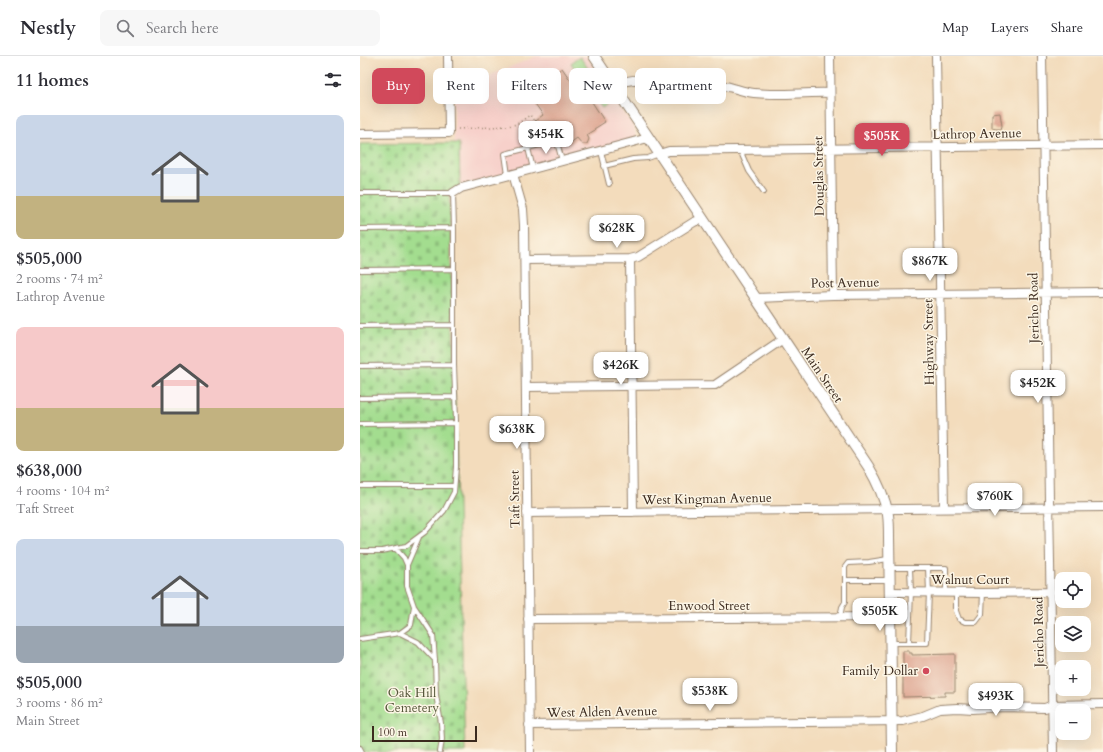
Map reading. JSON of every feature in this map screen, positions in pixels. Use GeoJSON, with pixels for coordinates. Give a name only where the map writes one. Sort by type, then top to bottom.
{"type":"FeatureCollection","features":[{"type":"Feature","properties":{"kind":"street"},"geometry":{"type":"LineString","coordinates":[[360,134],[449,133],[448,56]]}},
{"type":"Feature","properties":{"kind":"street","name":"Main Street"},"geometry":{"type":"LineString","coordinates":[[594,56],[602,68]]}},
{"type":"Feature","properties":{"kind":"street","name":"Douglas Street"},"geometry":{"type":"LineString","coordinates":[[830,56],[833,295]]}},
{"type":"Feature","properties":{"kind":"street","name":"Highway Street"},"geometry":{"type":"LineString","coordinates":[[936,56],[944,508]]}},
{"type":"Feature","properties":{"kind":"street","name":"Jericho Road"},"geometry":{"type":"LineString","coordinates":[[1042,56],[1053,752]]}},
{"type":"Feature","properties":{"kind":"street"},"geometry":{"type":"LineString","coordinates":[[627,81],[661,78],[726,86],[755,93],[830,93]]}},
{"type":"Feature","properties":{"kind":"street","name":"Main Street"},"geometry":{"type":"LineString","coordinates":[[626,104],[874,476],[884,500],[889,522],[892,752]]}},
{"type":"Feature","properties":{"kind":"street"},"geometry":{"type":"LineString","coordinates":[[453,192],[461,188],[648,138]]}},
{"type":"Feature","properties":{"kind":"street","name":"Lathrop Avenue"},"geometry":{"type":"LineString","coordinates":[[659,154],[669,151],[1103,145]]}},
{"type":"Feature","properties":{"kind":"street","name":"Taft Street"},"geometry":{"type":"LineString","coordinates":[[511,175],[523,209],[524,225],[530,752]]}},
{"type":"Feature","properties":{"kind":"street"},"geometry":{"type":"LineString","coordinates":[[525,260],[630,259],[638,257],[702,218]]}},
{"type":"Feature","properties":{"kind":"street"},"geometry":{"type":"LineString","coordinates":[[630,259],[633,512]]}},
{"type":"Feature","properties":{"kind":"street","name":"Post Avenue"},"geometry":{"type":"LineString","coordinates":[[756,298],[833,295],[1103,292]]}},
{"type":"Feature","properties":{"kind":"street"},"geometry":{"type":"LineString","coordinates":[[526,387],[715,385],[783,339]]}},
{"type":"Feature","properties":{"kind":"street","name":"West Kingman Avenue"},"geometry":{"type":"LineString","coordinates":[[527,513],[886,508],[1103,507]]}},
{"type":"Feature","properties":{"kind":"street","name":"Walnut Court"},"geometry":{"type":"LineString","coordinates":[[890,592],[1051,592]]}},
{"type":"Feature","properties":{"kind":"street","name":"Enwood Street"},"geometry":{"type":"LineString","coordinates":[[528,618],[891,618]]}},
{"type":"Feature","properties":{"kind":"street","name":"West Alden Avenue"},"geometry":{"type":"LineString","coordinates":[[529,724],[903,720],[923,716],[940,709],[1004,707],[1045,708],[1052,705],[1103,704]]}},
{"type":"Feature","properties":{"kind":"lane"},"geometry":{"type":"LineString","coordinates":[[511,175],[505,154],[556,141],[562,161]]}},
{"type":"Feature","properties":{"kind":"lane"},"geometry":{"type":"LineString","coordinates":[[528,148],[533,169]]}},
{"type":"Feature","properties":{"kind":"lane"},"geometry":{"type":"LineString","coordinates":[[601,150],[608,184]]}},
{"type":"Feature","properties":{"kind":"lane"},"geometry":{"type":"LineString","coordinates":[[740,150],[749,171],[764,192]]}},
{"type":"Feature","properties":{"kind":"lane"},"geometry":{"type":"LineString","coordinates":[[604,166],[633,159],[648,158],[659,154]]}},
{"type":"Feature","properties":{"kind":"lane"},"geometry":{"type":"LineString","coordinates":[[360,193],[453,192],[454,365],[456,423],[456,467],[454,492],[444,511],[425,532],[406,546],[382,551],[360,551]]}},
{"type":"Feature","properties":{"kind":"lane"},"geometry":{"type":"LineString","coordinates":[[360,229],[454,228]]}},
{"type":"Feature","properties":{"kind":"lane"},"geometry":{"type":"LineString","coordinates":[[360,270],[454,269]]}},
{"type":"Feature","properties":{"kind":"lane"},"geometry":{"type":"LineString","coordinates":[[360,326],[454,325]]}},
{"type":"Feature","properties":{"kind":"lane"},"geometry":{"type":"LineString","coordinates":[[360,366],[454,365]]}},
{"type":"Feature","properties":{"kind":"lane"},"geometry":{"type":"LineString","coordinates":[[360,398],[455,397]]}},
{"type":"Feature","properties":{"kind":"lane"},"geometry":{"type":"LineString","coordinates":[[360,424],[456,423]]}},
{"type":"Feature","properties":{"kind":"lane"},"geometry":{"type":"LineString","coordinates":[[360,486],[454,486]]}},
{"type":"Feature","properties":{"kind":"lane"},"geometry":{"type":"LineString","coordinates":[[407,565],[419,537]]}},
{"type":"Feature","properties":{"kind":"lane"},"geometry":{"type":"LineString","coordinates":[[395,548],[404,558],[407,565],[408,586],[414,606],[433,635],[436,695],[442,739],[440,752]]}},
{"type":"Feature","properties":{"kind":"lane"},"geometry":{"type":"LineString","coordinates":[[840,618],[842,607],[845,602],[845,567],[848,562],[890,563],[910,568],[946,568],[946,592]]}},
{"type":"Feature","properties":{"kind":"lane"},"geometry":{"type":"LineString","coordinates":[[909,643],[911,592],[910,568]]}},
{"type":"Feature","properties":{"kind":"lane"},"geometry":{"type":"LineString","coordinates":[[891,643],[927,643],[929,592],[928,568]]}},
{"type":"Feature","properties":{"kind":"lane"},"geometry":{"type":"LineString","coordinates":[[845,580],[890,580]]}},
{"type":"Feature","properties":{"kind":"lane"},"geometry":{"type":"LineString","coordinates":[[956,592],[956,611],[959,618],[965,622],[976,622],[982,614],[983,593]]}},
{"type":"Feature","properties":{"kind":"lane"},"geometry":{"type":"LineString","coordinates":[[360,639],[400,633],[411,625],[414,606]]}},
{"type":"Feature","properties":{"kind":"lane"},"geometry":{"type":"LineString","coordinates":[[400,633],[418,642],[435,660]]}},
{"type":"Feature","properties":{"kind":"lane"},"geometry":{"type":"LineString","coordinates":[[360,748],[362,752]]}},
{"type":"Feature","properties":{"kind":"path"},"geometry":{"type":"LineString","coordinates":[[458,129],[508,126],[516,124],[530,115],[544,136],[557,131],[559,139]]}},
{"type":"Feature","properties":{"kind":"shaded area"},"geometry":{"type":"Polygon","coordinates":[[[537,56],[586,56],[594,68],[569,68],[569,104],[618,104],[635,129],[636,136],[634,139],[460,186],[459,143],[454,143],[454,104],[489,104],[489,76],[497,72],[497,104],[561,104],[561,68],[508,68],[537,56]]]}},
{"type":"Feature","properties":{"kind":"green space"},"geometry":{"type":"Polygon","coordinates":[[[580,57],[588,68],[574,68],[571,63],[580,57]]]}},
{"type":"Feature","properties":{"kind":"green space"},"geometry":{"type":"Polygon","coordinates":[[[599,104],[608,104],[602,108],[599,104]]]}},
{"type":"Feature","properties":{"kind":"green space","name":"Oak Hill Cemetery"},"geometry":{"type":"Polygon","coordinates":[[[459,143],[460,186],[449,190],[465,752],[360,752],[360,144],[459,143]]]}},
{"type":"Feature","properties":{"kind":"building"},"geometry":{"type":"Polygon","coordinates":[[[562,68],[569,78],[569,104],[593,104],[605,122],[587,135],[589,139],[587,144],[582,144],[577,138],[569,144],[560,131],[559,132],[556,128],[545,135],[535,121],[543,115],[535,104],[561,104],[562,68]]]}},
{"type":"Feature","properties":{"kind":"building"},"geometry":{"type":"Polygon","coordinates":[[[1000,113],[1001,129],[994,129],[992,128],[992,114],[1000,113]]]}},
{"type":"Feature","properties":{"kind":"building"},"geometry":{"type":"Polygon","coordinates":[[[903,651],[909,651],[912,655],[955,654],[955,692],[945,692],[945,696],[903,697],[903,651]]]}},
{"type":"Feature","properties":{"kind":"place","name":"Family Dollar"},"geometry":{"type":"Point","coordinates":[926,671]}}]}
